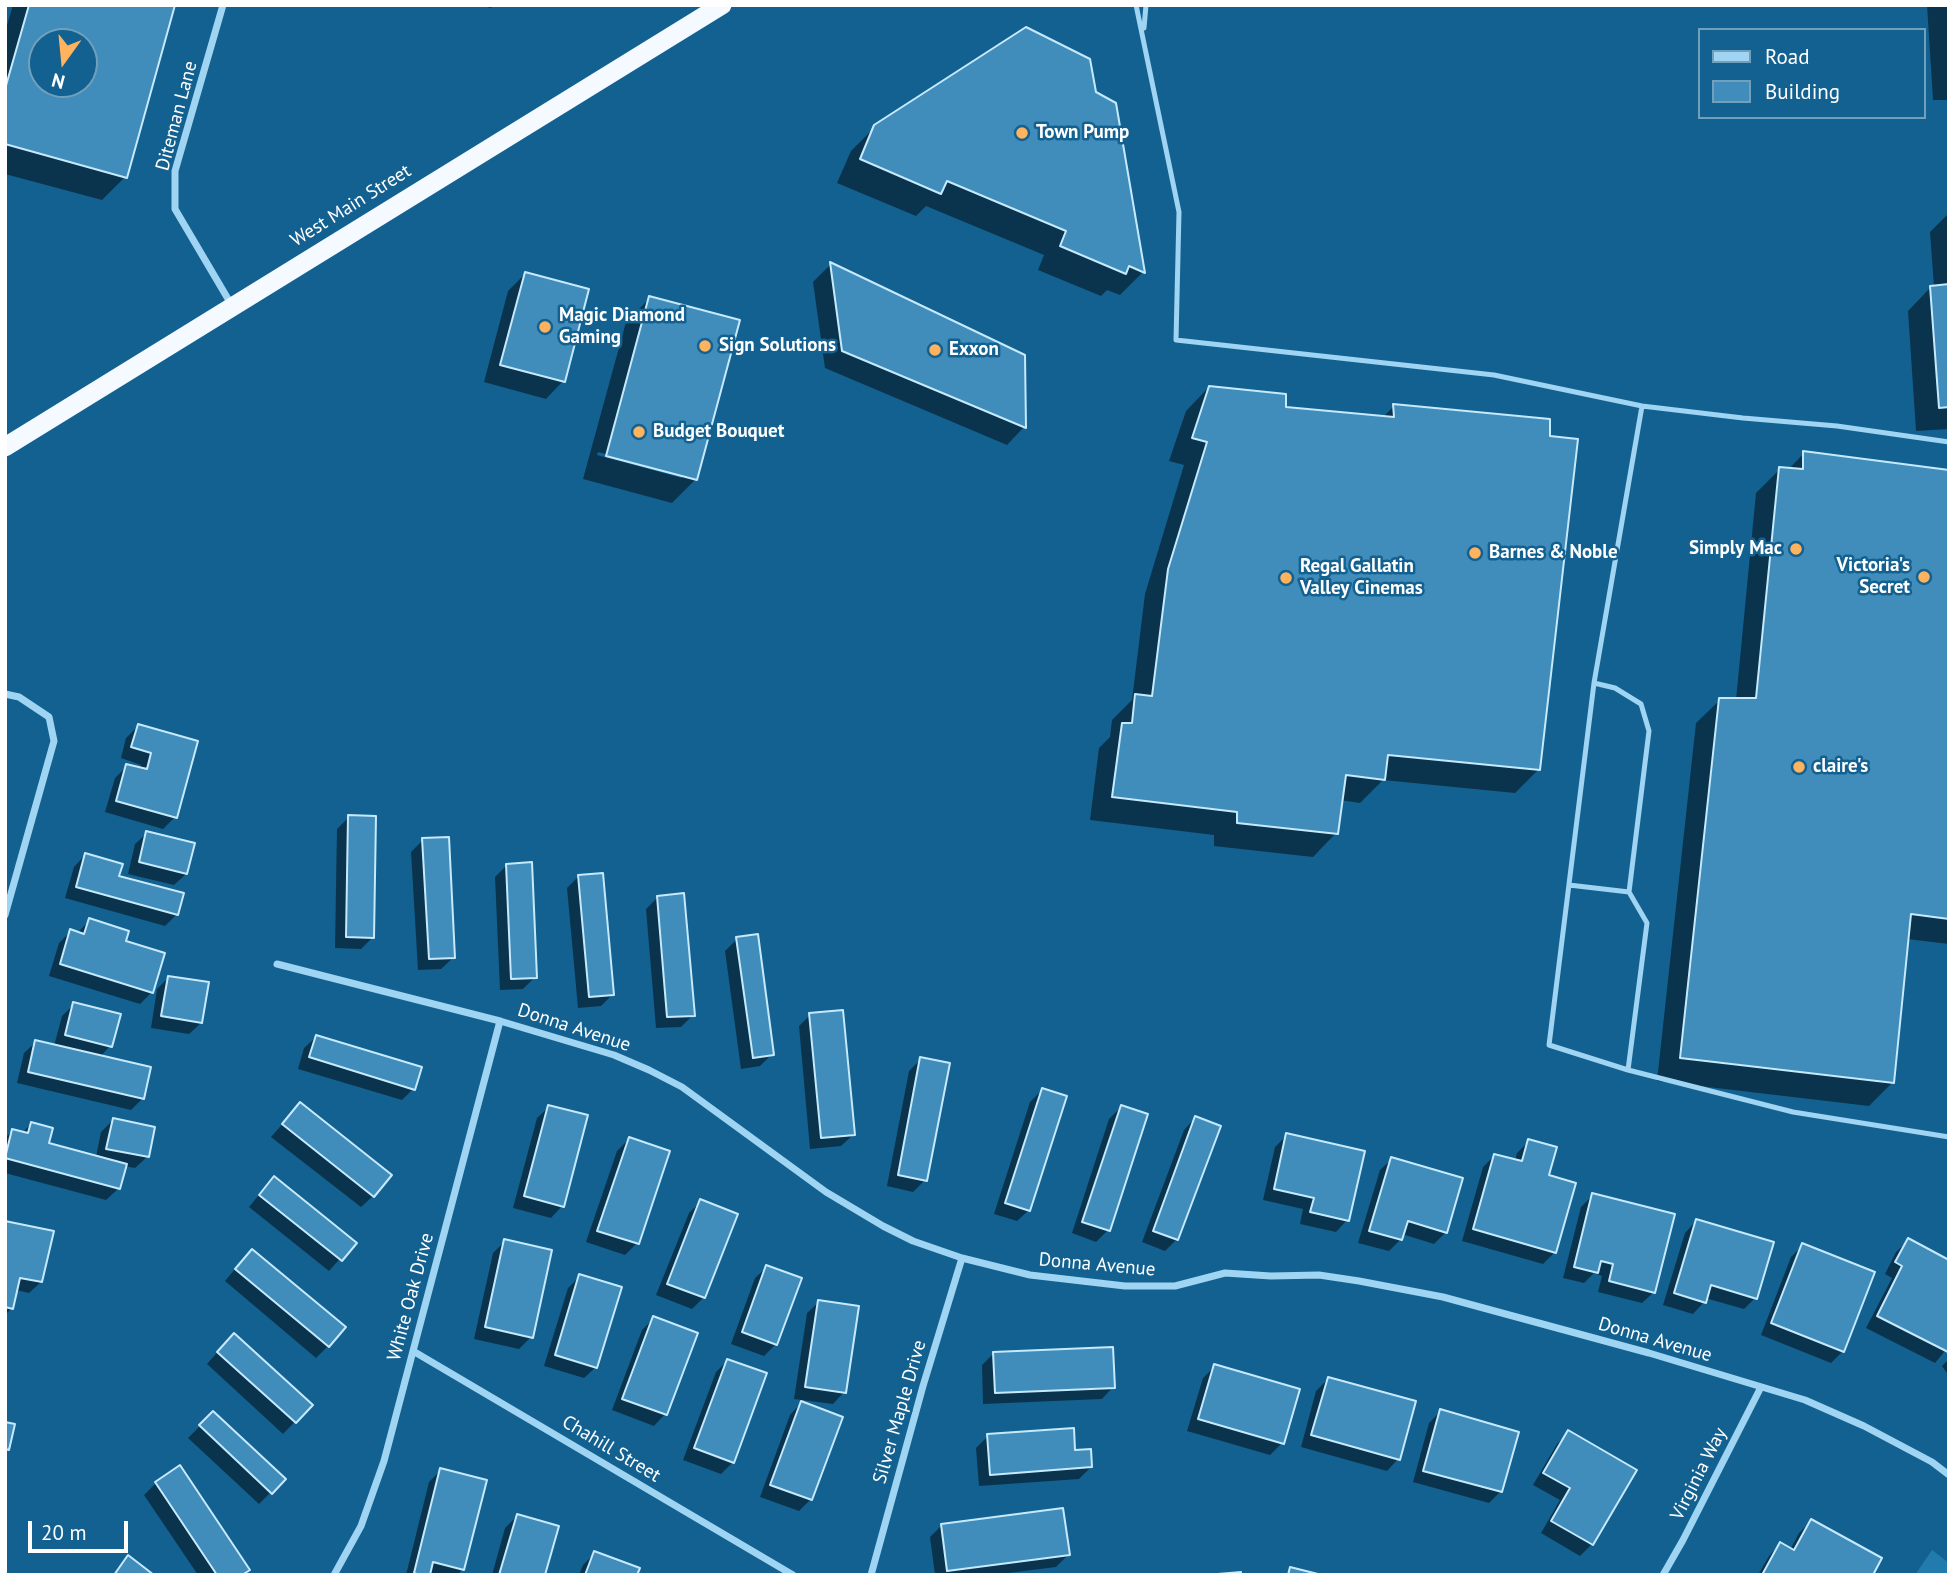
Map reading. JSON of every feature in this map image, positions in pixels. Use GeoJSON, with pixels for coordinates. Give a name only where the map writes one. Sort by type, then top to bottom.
{"type":"FeatureCollection","features":[{"type":"Feature","properties":{"kind":"highway","name":"West Main Street"},"geometry":{"type":"LineString","coordinates":[[5,447],[722,5]]}},
{"type":"Feature","properties":{"kind":"street","name":"Diteman Lane"},"geometry":{"type":"LineString","coordinates":[[223,5],[175,171],[175,209],[232,306]]}},
{"type":"Feature","properties":{"kind":"street"},"geometry":{"type":"LineString","coordinates":[[5,694],[19,697],[49,717],[54,741],[5,915]]}},
{"type":"Feature","properties":{"kind":"street","name":"Donna Avenue"},"geometry":{"type":"LineString","coordinates":[[278,964],[500,1021],[614,1055],[649,1070],[682,1087],[826,1192],[913,1241],[962,1258],[1030,1275],[1125,1286],[1175,1286],[1225,1273],[1319,1275],[1443,1297],[1649,1353],[1805,1400],[1864,1426],[1932,1462],[1949,1475]]}},
{"type":"Feature","properties":{"kind":"street","name":"White Oak Drive"},"geometry":{"type":"LineString","coordinates":[[334,1575],[361,1526],[379,1474],[500,1021]]}},
{"type":"Feature","properties":{"kind":"street","name":"Silver Maple Drive"},"geometry":{"type":"LineString","coordinates":[[871,1575],[923,1386],[962,1258]]}},
{"type":"Feature","properties":{"kind":"street","name":"Chahill Street"},"geometry":{"type":"LineString","coordinates":[[413,1351],[793,1575]]}},
{"type":"Feature","properties":{"kind":"street","name":"Virginia Way"},"geometry":{"type":"LineString","coordinates":[[1663,1575],[1761,1387]]}},
{"type":"Feature","properties":{"kind":"lane"},"geometry":{"type":"LineString","coordinates":[[1136,5],[1180,212],[1176,340],[1494,375],[1642,406],[1837,426],[1949,442]]}},
{"type":"Feature","properties":{"kind":"lane"},"geometry":{"type":"LineString","coordinates":[[1144,35],[1146,5]]}},
{"type":"Feature","properties":{"kind":"lane"},"geometry":{"type":"LineString","coordinates":[[1642,406],[1594,683],[1549,1045],[1628,1070],[1794,1112],[1949,1137]]}},
{"type":"Feature","properties":{"kind":"lane"},"geometry":{"type":"LineString","coordinates":[[1594,683],[1615,688],[1641,704],[1650,731],[1629,892],[1647,923],[1628,1070]]}},
{"type":"Feature","properties":{"kind":"lane"},"geometry":{"type":"LineString","coordinates":[[1569,884],[1629,892]]}},
{"type":"Feature","properties":{"kind":"shaded area"},"geometry":{"type":"Polygon","coordinates":[[[1932,1550],[1949,1563],[1949,1575],[1915,1575],[1932,1550]]]}},
{"type":"Feature","properties":{"kind":"building"},"geometry":{"type":"Polygon","coordinates":[[[29,5],[175,5],[127,178],[5,144],[5,89],[29,5]]]}},
{"type":"Feature","properties":{"kind":"building"},"geometry":{"type":"Polygon","coordinates":[[[1026,27],[1090,59],[1096,92],[1116,103],[1145,273],[1129,266],[1126,274],[1060,246],[1066,231],[947,181],[941,194],[860,159],[874,125],[1026,27]]]}},
{"type":"Feature","properties":{"kind":"building"},"geometry":{"type":"Polygon","coordinates":[[[830,262],[1025,355],[1026,428],[842,351],[830,262]]]}},
{"type":"Feature","properties":{"kind":"building","name":"Magic Diamond Gaming"},"geometry":{"type":"Polygon","coordinates":[[[525,272],[589,289],[565,382],[500,365],[525,272]]]}},
{"type":"Feature","properties":{"kind":"building"},"geometry":{"type":"Polygon","coordinates":[[[1949,284],[1949,407],[1939,408],[1930,286],[1949,284]]]}},
{"type":"Feature","properties":{"kind":"building"},"geometry":{"type":"Polygon","coordinates":[[[649,296],[740,320],[697,480],[606,456],[649,296]]]}},
{"type":"Feature","properties":{"kind":"building"},"geometry":{"type":"Polygon","coordinates":[[[1209,386],[1286,394],[1286,407],[1394,417],[1393,404],[1550,419],[1550,436],[1578,439],[1540,770],[1388,755],[1385,780],[1346,775],[1338,834],[1237,823],[1237,812],[1112,797],[1122,723],[1132,723],[1135,694],[1152,696],[1168,569],[1207,442],[1192,438],[1209,386]]]}},
{"type":"Feature","properties":{"kind":"building"},"geometry":{"type":"Polygon","coordinates":[[[1803,451],[1949,470],[1949,919],[1911,914],[1894,1083],[1680,1058],[1719,698],[1756,698],[1779,467],[1803,469],[1803,451]]]}},
{"type":"Feature","properties":{"kind":"building"},"geometry":{"type":"Polygon","coordinates":[[[138,724],[198,741],[177,818],[116,801],[126,764],[147,769],[151,753],[131,747],[138,724]]]}},
{"type":"Feature","properties":{"kind":"building"},"geometry":{"type":"Polygon","coordinates":[[[348,815],[376,816],[374,938],[346,937],[348,815]]]}},
{"type":"Feature","properties":{"kind":"building"},"geometry":{"type":"Polygon","coordinates":[[[146,831],[195,843],[187,874],[139,862],[146,831]]]}},
{"type":"Feature","properties":{"kind":"building"},"geometry":{"type":"Polygon","coordinates":[[[449,837],[455,958],[429,959],[422,838],[449,837]]]}},
{"type":"Feature","properties":{"kind":"building"},"geometry":{"type":"Polygon","coordinates":[[[85,853],[123,864],[119,876],[184,893],[178,915],[76,887],[85,853]]]}},
{"type":"Feature","properties":{"kind":"building"},"geometry":{"type":"Polygon","coordinates":[[[532,862],[537,978],[511,979],[506,864],[532,862]]]}},
{"type":"Feature","properties":{"kind":"building"},"geometry":{"type":"Polygon","coordinates":[[[603,873],[614,995],[589,997],[578,875],[603,873]]]}},
{"type":"Feature","properties":{"kind":"building"},"geometry":{"type":"Polygon","coordinates":[[[684,893],[695,1016],[667,1017],[657,896],[684,893]]]}},
{"type":"Feature","properties":{"kind":"building"},"geometry":{"type":"Polygon","coordinates":[[[89,918],[129,931],[126,941],[165,953],[153,993],[60,964],[70,929],[84,934],[89,918]]]}},
{"type":"Feature","properties":{"kind":"building"},"geometry":{"type":"Polygon","coordinates":[[[758,934],[774,1055],[753,1058],[736,937],[758,934]]]}},
{"type":"Feature","properties":{"kind":"building"},"geometry":{"type":"Polygon","coordinates":[[[168,976],[209,982],[202,1023],[161,1016],[168,976]]]}},
{"type":"Feature","properties":{"kind":"building"},"geometry":{"type":"Polygon","coordinates":[[[73,1002],[121,1014],[112,1047],[65,1035],[73,1002]]]}},
{"type":"Feature","properties":{"kind":"building"},"geometry":{"type":"Polygon","coordinates":[[[843,1010],[855,1135],[821,1138],[809,1013],[843,1010]]]}},
{"type":"Feature","properties":{"kind":"building"},"geometry":{"type":"Polygon","coordinates":[[[316,1035],[422,1067],[415,1090],[309,1057],[316,1035]]]}},
{"type":"Feature","properties":{"kind":"building"},"geometry":{"type":"Polygon","coordinates":[[[35,1040],[151,1067],[144,1099],[28,1072],[35,1040]]]}},
{"type":"Feature","properties":{"kind":"building"},"geometry":{"type":"Polygon","coordinates":[[[920,1057],[950,1063],[927,1181],[898,1175],[920,1057]]]}},
{"type":"Feature","properties":{"kind":"building"},"geometry":{"type":"Polygon","coordinates":[[[1042,1088],[1067,1096],[1030,1211],[1005,1203],[1042,1088]]]}},
{"type":"Feature","properties":{"kind":"building"},"geometry":{"type":"Polygon","coordinates":[[[300,1102],[392,1175],[374,1197],[282,1124],[300,1102]]]}},
{"type":"Feature","properties":{"kind":"building"},"geometry":{"type":"Polygon","coordinates":[[[548,1105],[588,1115],[564,1207],[524,1196],[548,1105]]]}},
{"type":"Feature","properties":{"kind":"building"},"geometry":{"type":"Polygon","coordinates":[[[1121,1105],[1148,1114],[1110,1231],[1082,1222],[1121,1105]]]}},
{"type":"Feature","properties":{"kind":"building"},"geometry":{"type":"Polygon","coordinates":[[[1195,1116],[1221,1126],[1178,1240],[1153,1231],[1195,1116]]]}},
{"type":"Feature","properties":{"kind":"building"},"geometry":{"type":"Polygon","coordinates":[[[113,1118],[155,1127],[149,1157],[106,1149],[113,1118]]]}},
{"type":"Feature","properties":{"kind":"building"},"geometry":{"type":"Polygon","coordinates":[[[31,1122],[53,1128],[49,1143],[127,1164],[120,1189],[5,1158],[12,1129],[28,1133],[31,1122]]]}},
{"type":"Feature","properties":{"kind":"building"},"geometry":{"type":"Polygon","coordinates":[[[1286,1133],[1365,1151],[1349,1221],[1310,1212],[1314,1198],[1274,1189],[1286,1133]]]}},
{"type":"Feature","properties":{"kind":"building"},"geometry":{"type":"Polygon","coordinates":[[[629,1137],[670,1151],[639,1244],[597,1231],[629,1137]]]}},
{"type":"Feature","properties":{"kind":"building"},"geometry":{"type":"Polygon","coordinates":[[[1528,1139],[1557,1147],[1549,1175],[1576,1183],[1556,1253],[1473,1229],[1494,1154],[1522,1161],[1528,1139]]]}},
{"type":"Feature","properties":{"kind":"building"},"geometry":{"type":"Polygon","coordinates":[[[1391,1157],[1463,1178],[1447,1233],[1408,1221],[1402,1240],[1369,1231],[1391,1157]]]}},
{"type":"Feature","properties":{"kind":"building"},"geometry":{"type":"Polygon","coordinates":[[[274,1176],[357,1243],[342,1261],[259,1195],[274,1176]]]}},
{"type":"Feature","properties":{"kind":"building"},"geometry":{"type":"Polygon","coordinates":[[[1592,1193],[1675,1214],[1655,1293],[1609,1281],[1613,1264],[1601,1261],[1598,1273],[1574,1267],[1592,1193]]]}},
{"type":"Feature","properties":{"kind":"building"},"geometry":{"type":"Polygon","coordinates":[[[700,1199],[738,1214],[705,1298],[667,1284],[700,1199]]]}},
{"type":"Feature","properties":{"kind":"building"},"geometry":{"type":"Polygon","coordinates":[[[1696,1219],[1774,1242],[1757,1299],[1711,1285],[1706,1303],[1674,1293],[1696,1219]]]}},
{"type":"Feature","properties":{"kind":"building"},"geometry":{"type":"Polygon","coordinates":[[[5,1221],[54,1231],[42,1282],[20,1278],[13,1309],[5,1307],[5,1221]]]}},
{"type":"Feature","properties":{"kind":"building"},"geometry":{"type":"Polygon","coordinates":[[[1908,1238],[1949,1260],[1948,1352],[1877,1316],[1902,1266],[1895,1262],[1908,1238]]]}},
{"type":"Feature","properties":{"kind":"building"},"geometry":{"type":"Polygon","coordinates":[[[504,1239],[552,1250],[533,1338],[485,1327],[504,1239]]]}},
{"type":"Feature","properties":{"kind":"building"},"geometry":{"type":"Polygon","coordinates":[[[1802,1243],[1875,1272],[1844,1352],[1771,1323],[1802,1243]]]}},
{"type":"Feature","properties":{"kind":"building"},"geometry":{"type":"Polygon","coordinates":[[[252,1249],[346,1327],[329,1347],[235,1269],[252,1249]]]}},
{"type":"Feature","properties":{"kind":"building"},"geometry":{"type":"Polygon","coordinates":[[[766,1265],[802,1278],[777,1345],[742,1332],[766,1265]]]}},
{"type":"Feature","properties":{"kind":"building"},"geometry":{"type":"Polygon","coordinates":[[[579,1274],[622,1287],[597,1368],[555,1355],[579,1274]]]}},
{"type":"Feature","properties":{"kind":"building"},"geometry":{"type":"Polygon","coordinates":[[[818,1300],[859,1306],[846,1393],[805,1387],[818,1300]]]}},
{"type":"Feature","properties":{"kind":"building"},"geometry":{"type":"Polygon","coordinates":[[[653,1316],[698,1333],[667,1415],[622,1399],[653,1316]]]}},
{"type":"Feature","properties":{"kind":"building"},"geometry":{"type":"Polygon","coordinates":[[[234,1333],[313,1405],[296,1423],[217,1352],[234,1333]]]}},
{"type":"Feature","properties":{"kind":"building"},"geometry":{"type":"Polygon","coordinates":[[[1113,1347],[1115,1388],[995,1393],[993,1352],[1113,1347]]]}},
{"type":"Feature","properties":{"kind":"building"},"geometry":{"type":"Polygon","coordinates":[[[727,1359],[767,1373],[734,1463],[694,1448],[727,1359]]]}},
{"type":"Feature","properties":{"kind":"building"},"geometry":{"type":"Polygon","coordinates":[[[1214,1364],[1300,1389],[1284,1444],[1198,1419],[1214,1364]]]}},
{"type":"Feature","properties":{"kind":"building"},"geometry":{"type":"Polygon","coordinates":[[[1328,1377],[1416,1401],[1400,1460],[1311,1435],[1328,1377]]]}},
{"type":"Feature","properties":{"kind":"building"},"geometry":{"type":"Polygon","coordinates":[[[801,1401],[843,1417],[812,1500],[770,1485],[801,1401]]]}},
{"type":"Feature","properties":{"kind":"building"},"geometry":{"type":"Polygon","coordinates":[[[1440,1409],[1519,1432],[1502,1492],[1423,1471],[1440,1409]]]}},
{"type":"Feature","properties":{"kind":"building"},"geometry":{"type":"Polygon","coordinates":[[[213,1411],[286,1479],[272,1494],[199,1425],[213,1411]]]}},
{"type":"Feature","properties":{"kind":"building"},"geometry":{"type":"Polygon","coordinates":[[[5,1422],[15,1424],[9,1450],[5,1449],[5,1422]]]}},
{"type":"Feature","properties":{"kind":"building"},"geometry":{"type":"Polygon","coordinates":[[[1074,1428],[1075,1450],[1091,1449],[1092,1467],[990,1475],[987,1434],[1074,1428]]]}},
{"type":"Feature","properties":{"kind":"building"},"geometry":{"type":"Polygon","coordinates":[[[1568,1430],[1637,1470],[1593,1545],[1551,1521],[1570,1488],[1543,1473],[1568,1430]]]}},
{"type":"Feature","properties":{"kind":"building"},"geometry":{"type":"Polygon","coordinates":[[[180,1465],[250,1570],[242,1575],[217,1575],[155,1482],[180,1465]]]}},
{"type":"Feature","properties":{"kind":"building"},"geometry":{"type":"Polygon","coordinates":[[[440,1468],[487,1480],[464,1570],[433,1562],[430,1575],[420,1575],[414,1573],[440,1468]]]}},
{"type":"Feature","properties":{"kind":"building"},"geometry":{"type":"Polygon","coordinates":[[[1063,1508],[1070,1555],[947,1571],[941,1524],[1063,1508]]]}},
{"type":"Feature","properties":{"kind":"building"},"geometry":{"type":"Polygon","coordinates":[[[517,1514],[559,1526],[545,1575],[499,1575],[517,1514]]]}},
{"type":"Feature","properties":{"kind":"building"},"geometry":{"type":"Polygon","coordinates":[[[1811,1519],[1882,1558],[1873,1575],[1762,1575],[1780,1542],[1794,1550],[1811,1519]]]}},
{"type":"Feature","properties":{"kind":"building"},"geometry":{"type":"Polygon","coordinates":[[[594,1551],[640,1568],[637,1575],[585,1575],[594,1551]]]}},
{"type":"Feature","properties":{"kind":"building"},"geometry":{"type":"Polygon","coordinates":[[[128,1555],[154,1575],[114,1575],[128,1555]]]}},
{"type":"Feature","properties":{"kind":"building"},"geometry":{"type":"Polygon","coordinates":[[[1290,1567],[1322,1575],[1288,1575],[1290,1567]]]}},
{"type":"Feature","properties":{"kind":"building"},"geometry":{"type":"Polygon","coordinates":[[[1241,1572],[1241,1575],[1206,1575],[1241,1572]]]}},
{"type":"Feature","properties":{"kind":"place","name":"Town Pump"},"geometry":{"type":"Point","coordinates":[1022,133]}},
{"type":"Feature","properties":{"kind":"place","name":"Magic Diamond Gaming"},"geometry":{"type":"Point","coordinates":[545,327]}},
{"type":"Feature","properties":{"kind":"place","name":"Sign Solutions"},"geometry":{"type":"Point","coordinates":[705,346]}},
{"type":"Feature","properties":{"kind":"place","name":"Exxon"},"geometry":{"type":"Point","coordinates":[935,350]}},
{"type":"Feature","properties":{"kind":"place","name":"Budget Bouquet"},"geometry":{"type":"Point","coordinates":[639,432]}},
{"type":"Feature","properties":{"kind":"place","name":"Simply Mac"},"geometry":{"type":"Point","coordinates":[1796,549]}},
{"type":"Feature","properties":{"kind":"place","name":"Barnes & Noble"},"geometry":{"type":"Point","coordinates":[1475,553]}},
{"type":"Feature","properties":{"kind":"place","name":"Victoria's Secret"},"geometry":{"type":"Point","coordinates":[1924,577]}},
{"type":"Feature","properties":{"kind":"place","name":"Regal Gallatin Valley Cinemas"},"geometry":{"type":"Point","coordinates":[1286,578]}},
{"type":"Feature","properties":{"kind":"place","name":"claire's"},"geometry":{"type":"Point","coordinates":[1799,767]}}]}
